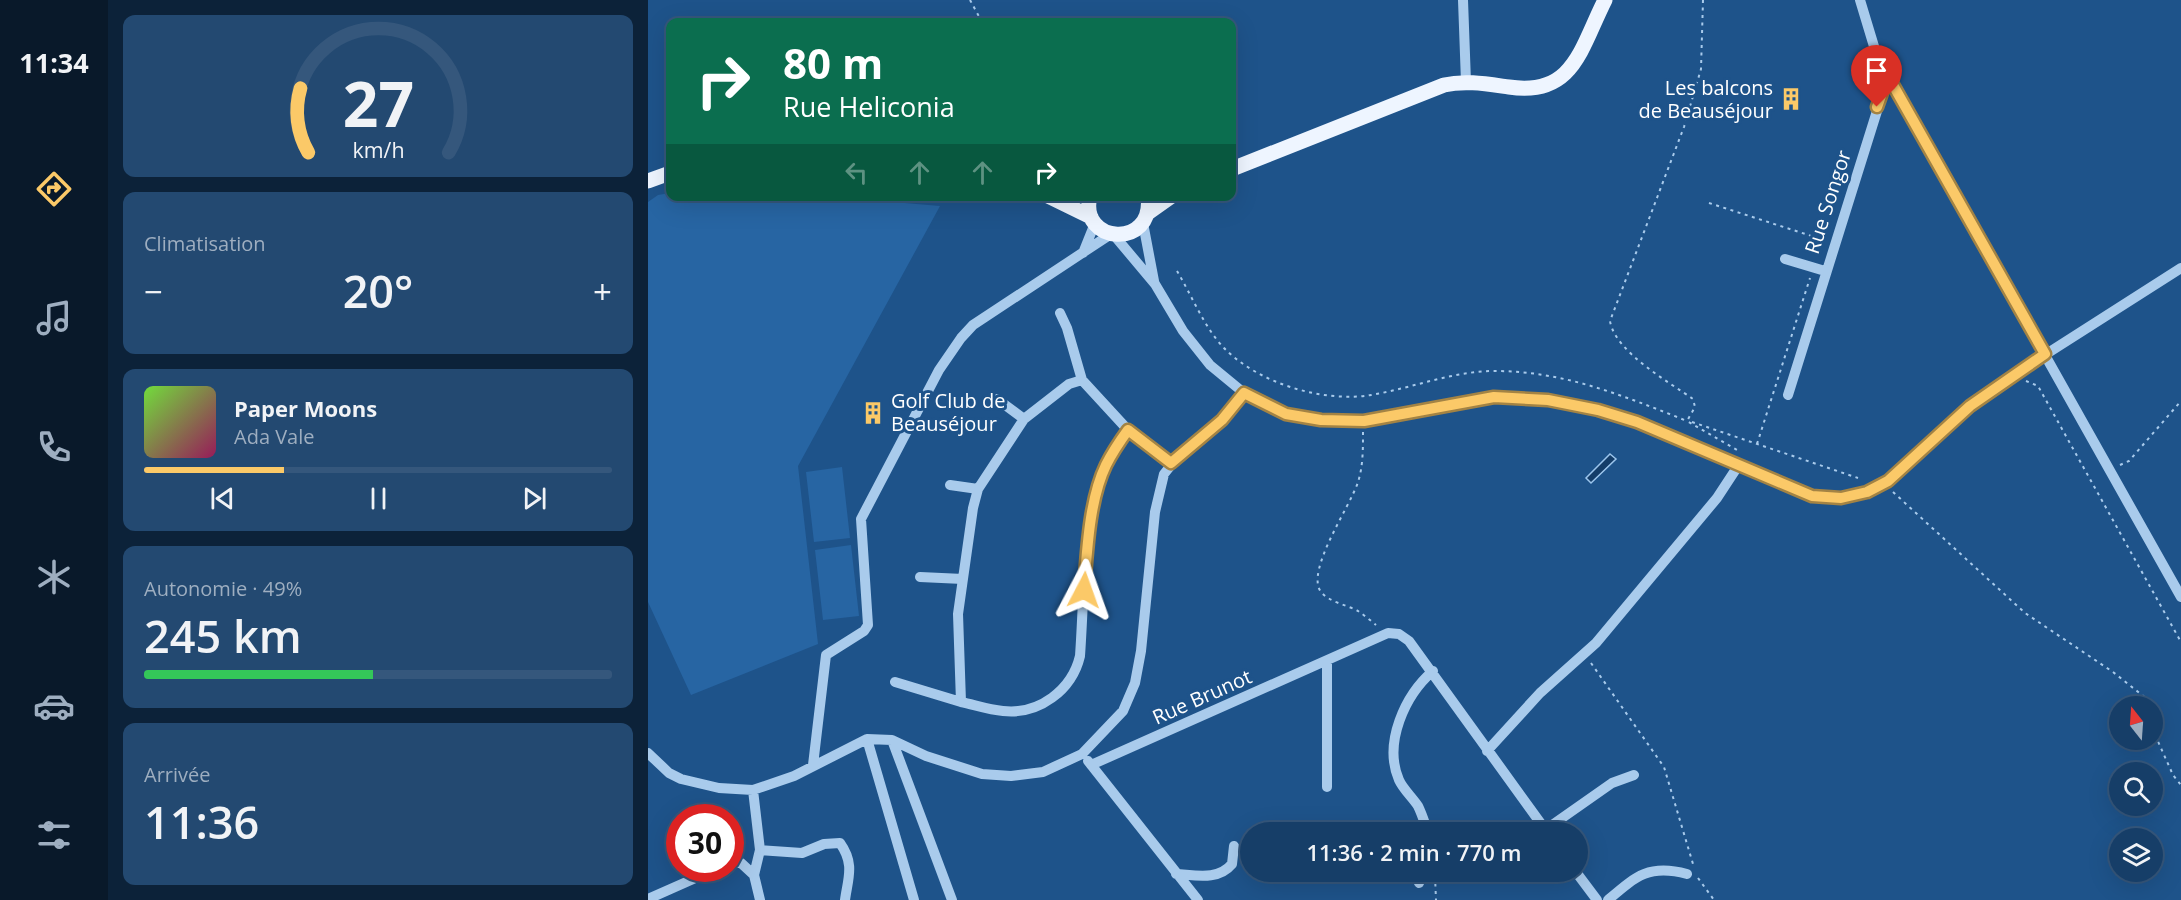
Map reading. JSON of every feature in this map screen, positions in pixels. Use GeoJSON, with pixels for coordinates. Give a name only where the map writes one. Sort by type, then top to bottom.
{"type":"FeatureCollection","features":[{"type":"Feature","properties":{"kind":"main road"},"geometry":{"type":"LineString","coordinates":[[1236,166],[1417,93],[1457,82],[1527,90],[1541,88],[1559,80],[1569,72],[1578,57],[1605,0]]}},
{"type":"Feature","properties":{"kind":"main road"},"geometry":{"type":"LineString","coordinates":[[648,181],[666,174]]}},
{"type":"Feature","properties":{"kind":"main road"},"geometry":{"type":"LineString","coordinates":[[1057,201],[1093,220],[1112,234],[1130,233],[1166,201]]}},
{"type":"Feature","properties":{"kind":"main road"},"geometry":{"type":"LineString","coordinates":[[1091,201],[1093,220]]}},
{"type":"Feature","properties":{"kind":"main road"},"geometry":{"type":"LineString","coordinates":[[1145,218],[1147,201]]}},
{"type":"Feature","properties":{"kind":"street"},"geometry":{"type":"LineString","coordinates":[[1464,0],[1466,82]]}},
{"type":"Feature","properties":{"kind":"street"},"geometry":{"type":"LineString","coordinates":[[1860,0],[1876,53],[1888,76],[2181,597]]}},
{"type":"Feature","properties":{"kind":"street","name":"Rue Songor"},"geometry":{"type":"LineString","coordinates":[[1788,395],[1888,76]]}},
{"type":"Feature","properties":{"kind":"street"},"geometry":{"type":"LineString","coordinates":[[1145,218],[1155,284]]}},
{"type":"Feature","properties":{"kind":"street"},"geometry":{"type":"LineString","coordinates":[[1083,253],[1093,220]]}},
{"type":"Feature","properties":{"kind":"street"},"geometry":{"type":"LineString","coordinates":[[813,765],[826,654],[864,631],[868,625],[861,519],[939,370],[973,325],[1112,234],[1155,284],[1183,331],[1210,365],[1244,393],[1286,414],[1321,420],[1364,421],[1494,397],[1548,400],[1598,410],[1637,422],[1812,496],[1841,498],[1867,492],[1888,481],[1910,464],[1970,406],[2012,375],[2181,268]]}},
{"type":"Feature","properties":{"kind":"street","name":"Rue Songor"},"geometry":{"type":"LineString","coordinates":[[1785,259],[1825,271]]}},
{"type":"Feature","properties":{"kind":"street"},"geometry":{"type":"LineString","coordinates":[[1060,313],[1067,328],[1082,380],[1128,430],[1171,463]]}},
{"type":"Feature","properties":{"kind":"street"},"geometry":{"type":"LineString","coordinates":[[961,702],[958,614],[973,508],[978,489],[1024,419],[1069,384],[1082,380]]}},
{"type":"Feature","properties":{"kind":"street"},"geometry":{"type":"LineString","coordinates":[[648,753],[669,773],[681,779],[719,789],[753,790],[794,776],[867,739],[892,740],[926,756],[982,774],[1011,776],[1043,772],[1082,754],[1123,711],[1135,683],[1141,651],[1155,512],[1160,484],[1171,463],[1222,420],[1244,393]]}},
{"type":"Feature","properties":{"kind":"street"},"geometry":{"type":"LineString","coordinates":[[997,399],[1024,419]]}},
{"type":"Feature","properties":{"kind":"street"},"geometry":{"type":"LineString","coordinates":[[895,682],[961,702],[1003,711],[1021,711],[1048,700],[1069,684],[1077,670],[1080,656],[1088,547],[1101,478],[1112,453],[1128,430]]}},
{"type":"Feature","properties":{"kind":"street"},"geometry":{"type":"LineString","coordinates":[[1487,751],[1540,693],[1584,654],[1696,524],[1738,466]]}},
{"type":"Feature","properties":{"kind":"street"},"geometry":{"type":"LineString","coordinates":[[950,485],[978,489]]}},
{"type":"Feature","properties":{"kind":"street"},"geometry":{"type":"LineString","coordinates":[[920,577],[963,579]]}},
{"type":"Feature","properties":{"kind":"street"},"geometry":{"type":"LineString","coordinates":[[1388,633],[1399,634],[1409,641],[1433,671],[1487,751],[1539,822]]}},
{"type":"Feature","properties":{"kind":"street","name":"Rue Brunot"},"geometry":{"type":"LineString","coordinates":[[1091,765],[1388,633]]}},
{"type":"Feature","properties":{"kind":"street"},"geometry":{"type":"LineString","coordinates":[[1327,662],[1328,787]]}},
{"type":"Feature","properties":{"kind":"street"},"geometry":{"type":"LineString","coordinates":[[1424,822],[1419,808],[1399,780],[1395,752],[1398,724],[1408,698],[1433,671]]}},
{"type":"Feature","properties":{"kind":"street"},"geometry":{"type":"LineString","coordinates":[[867,739],[914,900]]}},
{"type":"Feature","properties":{"kind":"street"},"geometry":{"type":"LineString","coordinates":[[892,740],[952,900]]}},
{"type":"Feature","properties":{"kind":"street"},"geometry":{"type":"LineString","coordinates":[[1082,754],[1198,900]]}},
{"type":"Feature","properties":{"kind":"street"},"geometry":{"type":"LineString","coordinates":[[1558,822],[1612,783],[1634,775]]}},
{"type":"Feature","properties":{"kind":"street"},"geometry":{"type":"LineString","coordinates":[[753,790],[760,850],[754,874],[760,900]]}},
{"type":"Feature","properties":{"kind":"street"},"geometry":{"type":"LineString","coordinates":[[760,850],[802,853],[824,844],[840,843],[846,851],[851,872],[845,900]]}},
{"type":"Feature","properties":{"kind":"street"},"geometry":{"type":"LineString","coordinates":[[1176,874],[1210,876],[1222,873],[1232,864],[1234,846]]}},
{"type":"Feature","properties":{"kind":"street"},"geometry":{"type":"LineString","coordinates":[[744,866],[754,874]]}},
{"type":"Feature","properties":{"kind":"street"},"geometry":{"type":"LineString","coordinates":[[1608,900],[1649,871],[1692,871]]}},
{"type":"Feature","properties":{"kind":"street"},"geometry":{"type":"LineString","coordinates":[[648,899],[686,882]]}},
{"type":"Feature","properties":{"kind":"street"},"geometry":{"type":"LineString","coordinates":[[1584,882],[1597,900]]}},
{"type":"Feature","properties":{"kind":"path"},"geometry":{"type":"LineString","coordinates":[[970,0],[980,18]]}},
{"type":"Feature","properties":{"kind":"path"},"geometry":{"type":"LineString","coordinates":[[1703,0],[1701,69],[1683,127],[1610,321],[1611,330],[1637,359],[1694,399],[1695,407],[1687,421],[1743,454]]}},
{"type":"Feature","properties":{"kind":"path"},"geometry":{"type":"LineString","coordinates":[[1709,203],[1834,243]]}},
{"type":"Feature","properties":{"kind":"path"},"geometry":{"type":"LineString","coordinates":[[2012,375],[2038,386],[2181,642]]}},
{"type":"Feature","properties":{"kind":"path"},"geometry":{"type":"LineString","coordinates":[[2110,471],[2129,461],[2181,401]]}},
{"type":"Feature","properties":{"kind":"path"},"geometry":{"type":"LineString","coordinates":[[1364,421],[1363,454],[1358,482],[1342,519],[1319,561],[1318,584],[1326,596],[1359,612],[1388,633]]}},
{"type":"Feature","properties":{"kind":"path"},"geometry":{"type":"LineString","coordinates":[[1893,492],[2025,613],[2113,672],[2147,699],[2157,713],[2156,737],[2173,775],[2181,785]]}},
{"type":"Feature","properties":{"kind":"path"},"geometry":{"type":"LineString","coordinates":[[1584,654],[1664,767],[1692,871],[1714,900]]}},
{"type":"Feature","properties":{"kind":"path"},"geometry":{"type":"LineString","coordinates":[[1436,882],[1436,900]]}},
{"type":"Feature","properties":{"kind":"shaded area"},"geometry":{"type":"Polygon","coordinates":[[[666,194],[666,201],[881,201],[940,206],[798,466],[818,644],[691,695],[648,602],[648,202],[658,195],[666,194]]]}},
{"type":"Feature","properties":{"kind":"shaded area"},"geometry":{"type":"Polygon","coordinates":[[[1610,454],[1616,459],[1591,483],[1586,478],[1610,454]]]}},
{"type":"Feature","properties":{"kind":"shaded area"},"geometry":{"type":"Polygon","coordinates":[[[842,467],[850,538],[814,542],[806,472],[842,467]]]}},
{"type":"Feature","properties":{"kind":"shaded area"},"geometry":{"type":"Polygon","coordinates":[[[851,545],[859,616],[823,620],[815,550],[851,545]]]}},
{"type":"Feature","properties":{"kind":"place","name":"Les balcons de Beauséjour"},"geometry":{"type":"Point","coordinates":[1791,99]}},
{"type":"Feature","properties":{"kind":"place","name":"Golf Club de Beauséjour"},"geometry":{"type":"Point","coordinates":[873,413]}},
{"type":"Feature","properties":{"kind":"route"},"geometry":{"type":"LineString","coordinates":[[1084,590],[1088,547],[1101,478],[1112,453],[1128,430],[1171,463],[1222,420],[1244,393],[1286,414],[1321,420],[1364,421],[1494,397],[1548,400],[1598,410],[1637,422],[1812,496],[1841,498],[1867,492],[1888,481],[1910,464],[1970,406],[2045,354],[1888,76],[1877,107]]}}]}
